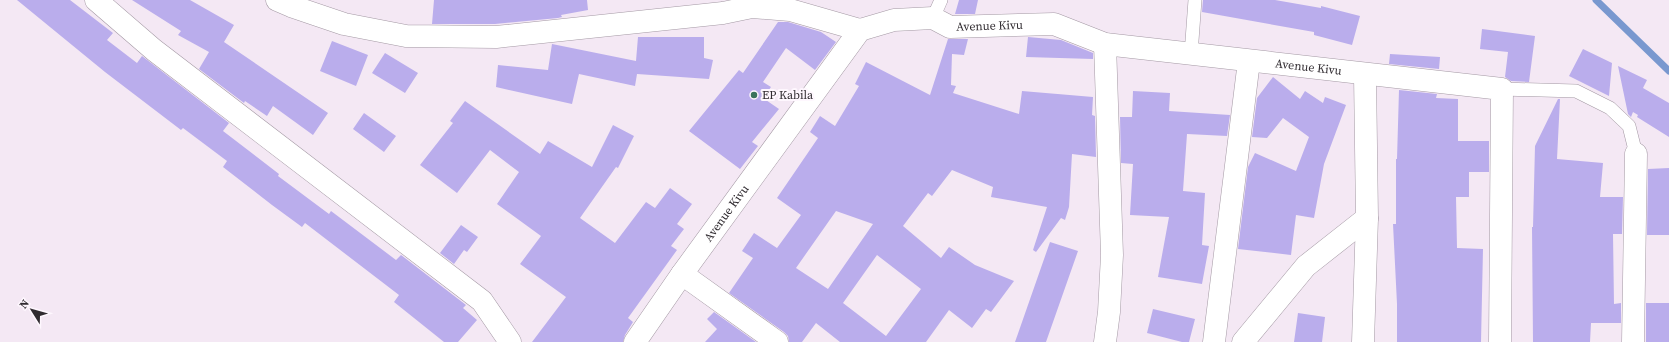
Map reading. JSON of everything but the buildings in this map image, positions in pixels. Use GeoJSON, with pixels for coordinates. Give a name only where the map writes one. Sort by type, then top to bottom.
{"type":"FeatureCollection","features":[{"type":"Feature","properties":{"kind":"street"},"geometry":{"type":"LineString","coordinates":[[96,0],[154,50],[482,301],[510,342]]}},
{"type":"Feature","properties":{"kind":"street"},"geometry":{"type":"LineString","coordinates":[[277,0],[344,24],[406,36],[496,37],[723,13],[752,7],[790,10],[860,30]]}},
{"type":"Feature","properties":{"kind":"street","name":"Avenue Kivu"},"geometry":{"type":"LineString","coordinates":[[635,342],[682,274],[860,30],[894,20],[937,9],[950,27],[1054,24],[1105,44],[1502,90]]}},
{"type":"Feature","properties":{"kind":"street"},"geometry":{"type":"LineString","coordinates":[[1104,342],[1109,312],[1112,255],[1105,44]]}},
{"type":"Feature","properties":{"kind":"street"},"geometry":{"type":"LineString","coordinates":[[1214,342],[1249,61]]}},
{"type":"Feature","properties":{"kind":"street"},"geometry":{"type":"LineString","coordinates":[[1362,342],[1367,218],[1365,75]]}},
{"type":"Feature","properties":{"kind":"street"},"geometry":{"type":"LineString","coordinates":[[1500,342],[1502,90]]}},
{"type":"Feature","properties":{"kind":"street"},"geometry":{"type":"LineString","coordinates":[[1633,342],[1636,154]]}},
{"type":"Feature","properties":{"kind":"street"},"geometry":{"type":"LineString","coordinates":[[1243,342],[1306,266],[1367,218]]}},
{"type":"Feature","properties":{"kind":"street"},"geometry":{"type":"LineString","coordinates":[[682,274],[777,342]]}},
{"type":"Feature","properties":{"kind":"lane"},"geometry":{"type":"LineString","coordinates":[[1191,54],[1195,0]]}},
{"type":"Feature","properties":{"kind":"lane"},"geometry":{"type":"LineString","coordinates":[[1502,90],[1576,91],[1610,108],[1629,126],[1636,154]]}},
{"type":"Feature","properties":{"kind":"waterway"},"geometry":{"type":"LineString","coordinates":[[1596,0],[1669,71]]}},
{"type":"Feature","properties":{"kind":"place","name":"EP Kabila"},"geometry":{"type":"Point","coordinates":[754,95]}}]}
